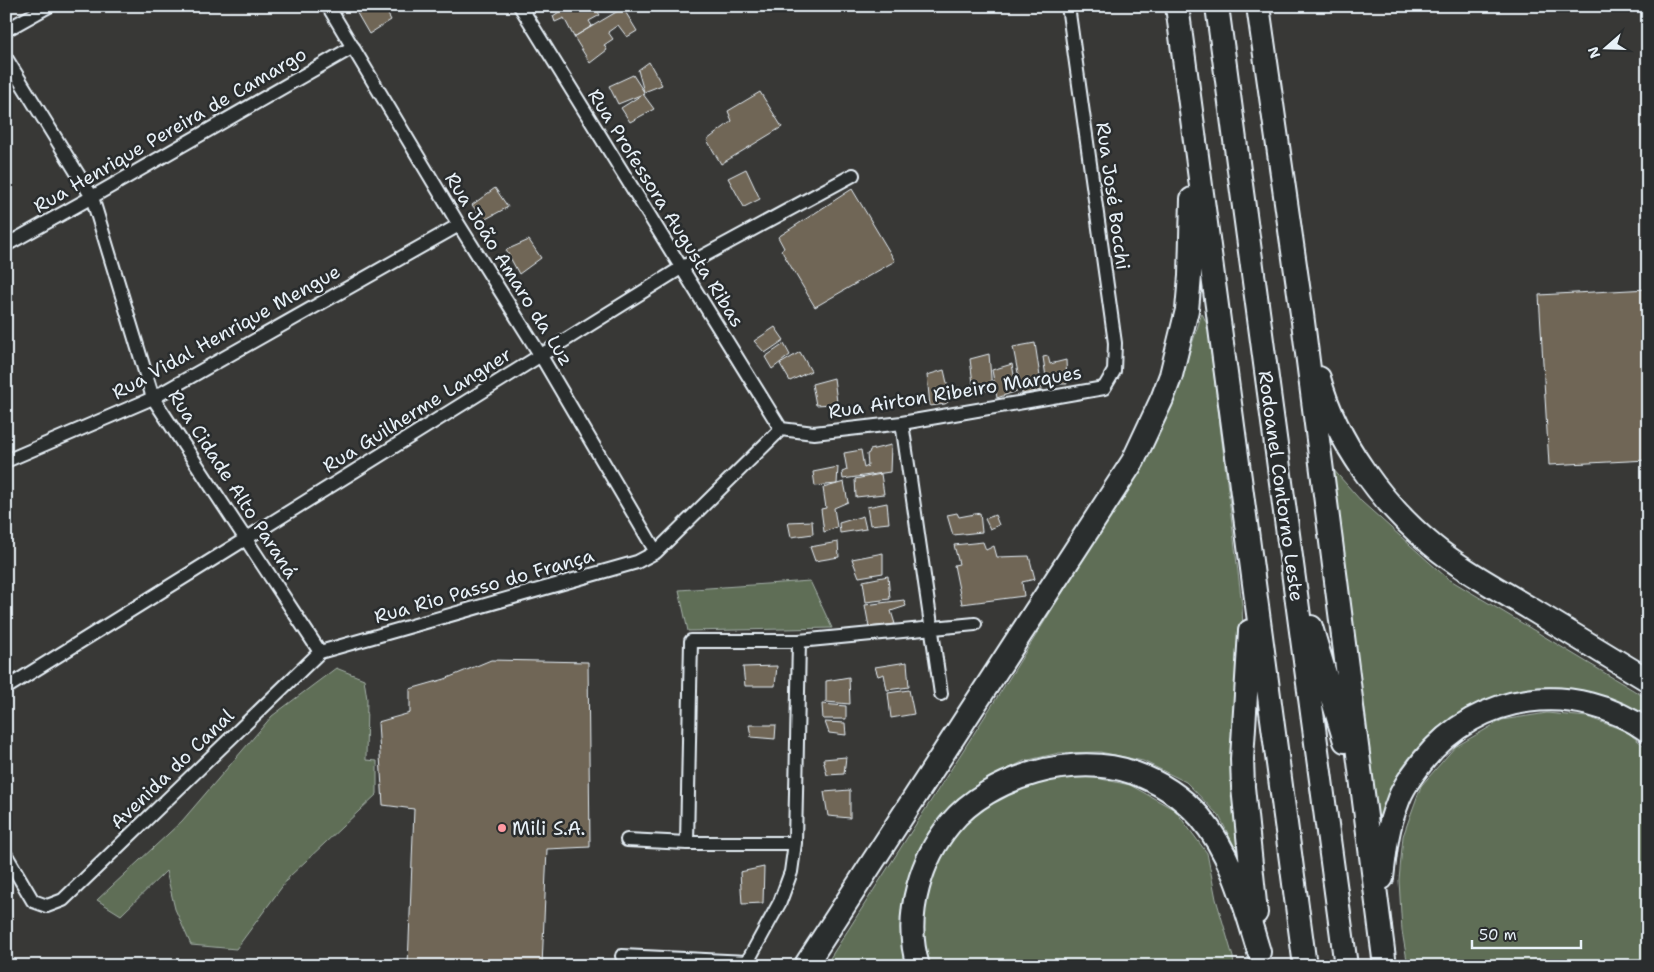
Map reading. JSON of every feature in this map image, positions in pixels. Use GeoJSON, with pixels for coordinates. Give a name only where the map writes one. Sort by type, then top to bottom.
{"type":"FeatureCollection","features":[{"type":"Feature","properties":{"kind":"highway","name":"Rodoanel Contorno Leste"},"geometry":{"type":"LineString","coordinates":[[1177,6],[1305,966]]}},
{"type":"Feature","properties":{"kind":"highway","name":"Rodoanel Contorno Leste"},"geometry":{"type":"LineString","coordinates":[[1217,6],[1346,966]]}},
{"type":"Feature","properties":{"kind":"highway"},"geometry":{"type":"LineString","coordinates":[[1258,6],[1302,314],[1385,966]]}},
{"type":"Feature","properties":{"kind":"highway"},"geometry":{"type":"LineString","coordinates":[[804,966],[1133,461],[1171,376],[1187,310],[1190,276],[1194,140]]}},
{"type":"Feature","properties":{"kind":"highway"},"geometry":{"type":"LineString","coordinates":[[1302,314],[1320,382],[1337,424],[1367,476],[1404,520],[1433,546],[1464,568],[1648,680]]}},
{"type":"Feature","properties":{"kind":"highway"},"geometry":{"type":"LineString","coordinates":[[1290,549],[1364,804]]}},
{"type":"Feature","properties":{"kind":"highway"},"geometry":{"type":"LineString","coordinates":[[1252,573],[1242,759],[1260,959]]}},
{"type":"Feature","properties":{"kind":"highway"},"geometry":{"type":"LineString","coordinates":[[1379,922],[1388,832],[1397,802],[1411,776],[1431,750],[1456,728],[1479,715],[1506,705],[1538,699],[1569,699],[1604,708],[1634,721],[1648,731]]}},
{"type":"Feature","properties":{"kind":"highway"},"geometry":{"type":"LineString","coordinates":[[918,966],[912,933],[913,906],[921,875],[931,852],[951,822],[988,792],[1014,780],[1043,770],[1073,766],[1104,767],[1133,772],[1158,783],[1180,797],[1200,817],[1213,834],[1224,855],[1243,900],[1260,959]]}},
{"type":"Feature","properties":{"kind":"street"},"geometry":{"type":"LineString","coordinates":[[6,30],[48,6]]}},
{"type":"Feature","properties":{"kind":"street","name":"Rua João Amaro da Luz"},"geometry":{"type":"LineString","coordinates":[[328,6],[459,225],[541,356],[656,552]]}},
{"type":"Feature","properties":{"kind":"street","name":"Rua Professora Augusta Ribas"},"geometry":{"type":"LineString","coordinates":[[520,6],[781,429]]}},
{"type":"Feature","properties":{"kind":"street","name":"Rua José Bocchi"},"geometry":{"type":"LineString","coordinates":[[1068,6],[1115,343],[1114,371],[1104,388]]}},
{"type":"Feature","properties":{"kind":"street","name":"Rua Henrique Pereira de Camargo"},"geometry":{"type":"LineString","coordinates":[[6,245],[353,47]]}},
{"type":"Feature","properties":{"kind":"street","name":"Rua Cidade Alto Paraná"},"geometry":{"type":"LineString","coordinates":[[6,58],[92,197],[153,398],[320,652]]}},
{"type":"Feature","properties":{"kind":"street","name":"Rua Guilherme Langner"},"geometry":{"type":"LineString","coordinates":[[6,688],[681,268],[853,174]]}},
{"type":"Feature","properties":{"kind":"street","name":"Rua Vidal Henrique Mengue"},"geometry":{"type":"LineString","coordinates":[[6,460],[153,398],[459,225]]}},
{"type":"Feature","properties":{"kind":"street","name":"Rua Airton Ribeiro Marques"},"geometry":{"type":"LineString","coordinates":[[781,429],[814,433],[902,423],[1104,388]]}},
{"type":"Feature","properties":{"kind":"street"},"geometry":{"type":"LineString","coordinates":[[902,423],[941,694]]}},
{"type":"Feature","properties":{"kind":"street","name":"Rua Rio Passo do França"},"geometry":{"type":"LineString","coordinates":[[320,652],[637,562],[656,552],[781,429]]}},
{"type":"Feature","properties":{"kind":"street"},"geometry":{"type":"LineString","coordinates":[[688,842],[692,640],[799,641],[975,624]]}},
{"type":"Feature","properties":{"kind":"street"},"geometry":{"type":"LineString","coordinates":[[622,956],[746,964],[780,902],[791,872],[795,843],[799,641]]}},
{"type":"Feature","properties":{"kind":"street","name":"Avenida do Canal"},"geometry":{"type":"LineString","coordinates":[[6,855],[33,901],[47,906],[63,900],[320,652]]}},
{"type":"Feature","properties":{"kind":"street"},"geometry":{"type":"LineString","coordinates":[[627,840],[795,843]]}},
{"type":"Feature","properties":{"kind":"green space"},"geometry":{"type":"Polygon","coordinates":[[[1202,313],[1208,327],[1242,605],[1243,630],[1232,742],[1233,779],[1243,863],[1219,816],[1186,782],[1143,761],[1100,752],[1059,753],[1024,761],[988,779],[962,796],[937,824],[911,966],[825,966],[1005,685],[1139,470],[1172,407],[1202,313]]]}},
{"type":"Feature","properties":{"kind":"green space"},"geometry":{"type":"Polygon","coordinates":[[[1332,468],[1362,502],[1447,578],[1648,699],[1648,719],[1598,697],[1567,688],[1532,688],[1496,696],[1478,703],[1447,721],[1425,740],[1399,773],[1391,788],[1382,814],[1376,823],[1332,468]]]}},
{"type":"Feature","properties":{"kind":"green space"},"geometry":{"type":"Polygon","coordinates":[[[810,581],[832,628],[688,631],[679,590],[810,581]]]}},
{"type":"Feature","properties":{"kind":"green space"},"geometry":{"type":"Polygon","coordinates":[[[336,668],[364,679],[367,699],[366,760],[377,761],[377,794],[290,876],[236,949],[191,945],[175,909],[166,871],[121,915],[97,900],[182,821],[272,716],[336,668]]]}},
{"type":"Feature","properties":{"kind":"green space"},"geometry":{"type":"Polygon","coordinates":[[[1547,713],[1587,717],[1626,731],[1648,749],[1648,966],[1408,966],[1402,931],[1399,880],[1403,836],[1421,786],[1455,747],[1502,720],[1547,713]]]}},
{"type":"Feature","properties":{"kind":"green space"},"geometry":{"type":"Polygon","coordinates":[[[1077,774],[1130,785],[1175,810],[1207,853],[1216,899],[1234,966],[929,966],[922,948],[926,895],[941,857],[963,823],[995,797],[1033,781],[1077,774]]]}},
{"type":"Feature","properties":{"kind":"building"},"geometry":{"type":"Polygon","coordinates":[[[356,6],[375,6],[377,10],[384,7],[391,20],[369,34],[354,8],[356,6]]]}},
{"type":"Feature","properties":{"kind":"building"},"geometry":{"type":"Polygon","coordinates":[[[568,6],[594,6],[600,15],[589,21],[592,26],[574,37],[564,18],[555,22],[553,16],[568,6]]]}},
{"type":"Feature","properties":{"kind":"building"},"geometry":{"type":"Polygon","coordinates":[[[623,8],[637,31],[627,37],[618,25],[608,32],[613,39],[604,45],[607,50],[590,63],[574,37],[623,8]]]}},
{"type":"Feature","properties":{"kind":"building"},"geometry":{"type":"Polygon","coordinates":[[[649,62],[662,85],[644,92],[638,70],[649,62]]]}},
{"type":"Feature","properties":{"kind":"building"},"geometry":{"type":"Polygon","coordinates":[[[633,75],[644,92],[643,94],[618,104],[609,86],[633,75]]]}},
{"type":"Feature","properties":{"kind":"building"},"geometry":{"type":"Polygon","coordinates":[[[760,92],[782,127],[721,164],[707,140],[732,121],[728,111],[760,92]]]}},
{"type":"Feature","properties":{"kind":"building"},"geometry":{"type":"Polygon","coordinates":[[[643,94],[654,109],[630,122],[621,108],[643,94]]]}},
{"type":"Feature","properties":{"kind":"building"},"geometry":{"type":"Polygon","coordinates":[[[746,169],[760,199],[744,207],[728,178],[746,169]]]}},
{"type":"Feature","properties":{"kind":"building"},"geometry":{"type":"Polygon","coordinates":[[[495,188],[508,207],[484,220],[472,205],[495,188]]]}},
{"type":"Feature","properties":{"kind":"building"},"geometry":{"type":"Polygon","coordinates":[[[852,189],[895,261],[815,307],[781,250],[784,248],[778,237],[852,189]]]}},
{"type":"Feature","properties":{"kind":"building"},"geometry":{"type":"Polygon","coordinates":[[[529,240],[541,258],[519,274],[506,250],[529,240]]]}},
{"type":"Feature","properties":{"kind":"building"},"geometry":{"type":"Polygon","coordinates":[[[1648,289],[1648,460],[1549,465],[1539,295],[1648,289]]]}},
{"type":"Feature","properties":{"kind":"building"},"geometry":{"type":"Polygon","coordinates":[[[775,327],[784,340],[765,353],[754,341],[775,327]]]}},
{"type":"Feature","properties":{"kind":"building"},"geometry":{"type":"Polygon","coordinates":[[[1035,343],[1042,390],[1022,394],[1013,347],[1035,343]]]}},
{"type":"Feature","properties":{"kind":"building"},"geometry":{"type":"Polygon","coordinates":[[[784,344],[790,355],[772,369],[765,357],[784,344]]]}},
{"type":"Feature","properties":{"kind":"building"},"geometry":{"type":"Polygon","coordinates":[[[800,352],[811,371],[790,381],[780,364],[800,352]]]}},
{"type":"Feature","properties":{"kind":"building"},"geometry":{"type":"Polygon","coordinates":[[[989,354],[992,390],[974,392],[970,359],[989,354]]]}},
{"type":"Feature","properties":{"kind":"building"},"geometry":{"type":"Polygon","coordinates":[[[1048,356],[1050,364],[1066,360],[1067,384],[1047,384],[1043,357],[1048,356]]]}},
{"type":"Feature","properties":{"kind":"building"},"geometry":{"type":"Polygon","coordinates":[[[1012,364],[1017,391],[997,398],[992,370],[1012,364]]]}},
{"type":"Feature","properties":{"kind":"building"},"geometry":{"type":"Polygon","coordinates":[[[944,370],[950,396],[947,396],[948,402],[930,406],[927,375],[944,370]]]}},
{"type":"Feature","properties":{"kind":"building"},"geometry":{"type":"Polygon","coordinates":[[[834,378],[837,402],[816,405],[812,384],[834,378]]]}},
{"type":"Feature","properties":{"kind":"building"},"geometry":{"type":"Polygon","coordinates":[[[891,445],[890,472],[843,479],[842,472],[847,470],[844,453],[861,450],[864,468],[868,466],[867,454],[870,450],[891,445]]]}},
{"type":"Feature","properties":{"kind":"building"},"geometry":{"type":"Polygon","coordinates":[[[838,467],[837,484],[815,486],[813,472],[838,467]]]}},
{"type":"Feature","properties":{"kind":"building"},"geometry":{"type":"Polygon","coordinates":[[[881,474],[884,494],[856,497],[855,479],[881,474]]]}},
{"type":"Feature","properties":{"kind":"building"},"geometry":{"type":"Polygon","coordinates":[[[844,482],[848,502],[834,508],[837,527],[824,532],[821,509],[826,508],[823,488],[844,482]]]}},
{"type":"Feature","properties":{"kind":"building"},"geometry":{"type":"Polygon","coordinates":[[[887,503],[889,523],[870,525],[867,507],[887,503]]]}},
{"type":"Feature","properties":{"kind":"building"},"geometry":{"type":"Polygon","coordinates":[[[957,513],[959,517],[980,513],[982,532],[953,535],[947,515],[957,513]]]}},
{"type":"Feature","properties":{"kind":"building"},"geometry":{"type":"Polygon","coordinates":[[[995,515],[999,525],[990,529],[985,519],[995,515]]]}},
{"type":"Feature","properties":{"kind":"building"},"geometry":{"type":"Polygon","coordinates":[[[863,516],[866,529],[840,533],[839,523],[863,516]]]}},
{"type":"Feature","properties":{"kind":"building"},"geometry":{"type":"Polygon","coordinates":[[[812,521],[813,534],[791,537],[788,522],[812,521]]]}},
{"type":"Feature","properties":{"kind":"building"},"geometry":{"type":"Polygon","coordinates":[[[838,542],[839,557],[815,561],[810,547],[838,542]]]}},
{"type":"Feature","properties":{"kind":"building"},"geometry":{"type":"Polygon","coordinates":[[[983,542],[986,550],[994,546],[997,557],[1029,556],[1035,579],[1022,582],[1024,596],[962,604],[954,565],[959,564],[954,545],[983,542]]]}},
{"type":"Feature","properties":{"kind":"building"},"geometry":{"type":"Polygon","coordinates":[[[883,553],[883,573],[859,577],[852,559],[883,553]]]}},
{"type":"Feature","properties":{"kind":"building"},"geometry":{"type":"Polygon","coordinates":[[[888,576],[890,599],[866,602],[863,581],[888,576]]]}},
{"type":"Feature","properties":{"kind":"building"},"geometry":{"type":"Polygon","coordinates":[[[904,600],[906,606],[891,611],[895,624],[869,627],[865,605],[904,600]]]}},
{"type":"Feature","properties":{"kind":"building","name":"Mili S.A."},"geometry":{"type":"Polygon","coordinates":[[[491,660],[588,662],[590,847],[547,849],[542,966],[408,966],[414,809],[383,805],[378,722],[410,713],[410,689],[445,679],[491,660]]]}},
{"type":"Feature","properties":{"kind":"building"},"geometry":{"type":"Polygon","coordinates":[[[907,662],[909,687],[887,690],[884,674],[878,676],[875,667],[907,662]]]}},
{"type":"Feature","properties":{"kind":"building"},"geometry":{"type":"Polygon","coordinates":[[[777,666],[775,686],[745,686],[743,667],[777,666]]]}},
{"type":"Feature","properties":{"kind":"building"},"geometry":{"type":"Polygon","coordinates":[[[849,677],[850,704],[826,702],[826,681],[849,677]]]}},
{"type":"Feature","properties":{"kind":"building"},"geometry":{"type":"Polygon","coordinates":[[[909,690],[914,714],[891,718],[888,693],[909,690]]]}},
{"type":"Feature","properties":{"kind":"building"},"geometry":{"type":"Polygon","coordinates":[[[822,704],[846,706],[846,719],[823,719],[822,704]]]}},
{"type":"Feature","properties":{"kind":"building"},"geometry":{"type":"Polygon","coordinates":[[[825,722],[845,723],[846,735],[829,733],[825,722]]]}},
{"type":"Feature","properties":{"kind":"building"},"geometry":{"type":"Polygon","coordinates":[[[749,725],[776,725],[775,739],[751,737],[749,725]]]}},
{"type":"Feature","properties":{"kind":"building"},"geometry":{"type":"Polygon","coordinates":[[[846,757],[844,774],[827,775],[823,759],[846,757]]]}},
{"type":"Feature","properties":{"kind":"building"},"geometry":{"type":"Polygon","coordinates":[[[850,790],[850,818],[828,816],[824,792],[850,790]]]}},
{"type":"Feature","properties":{"kind":"building"},"geometry":{"type":"Polygon","coordinates":[[[764,867],[763,903],[742,904],[740,872],[764,867]]]}},
{"type":"Feature","properties":{"kind":"place","name":"Mili S.A."},"geometry":{"type":"Point","coordinates":[502,828]}}]}
